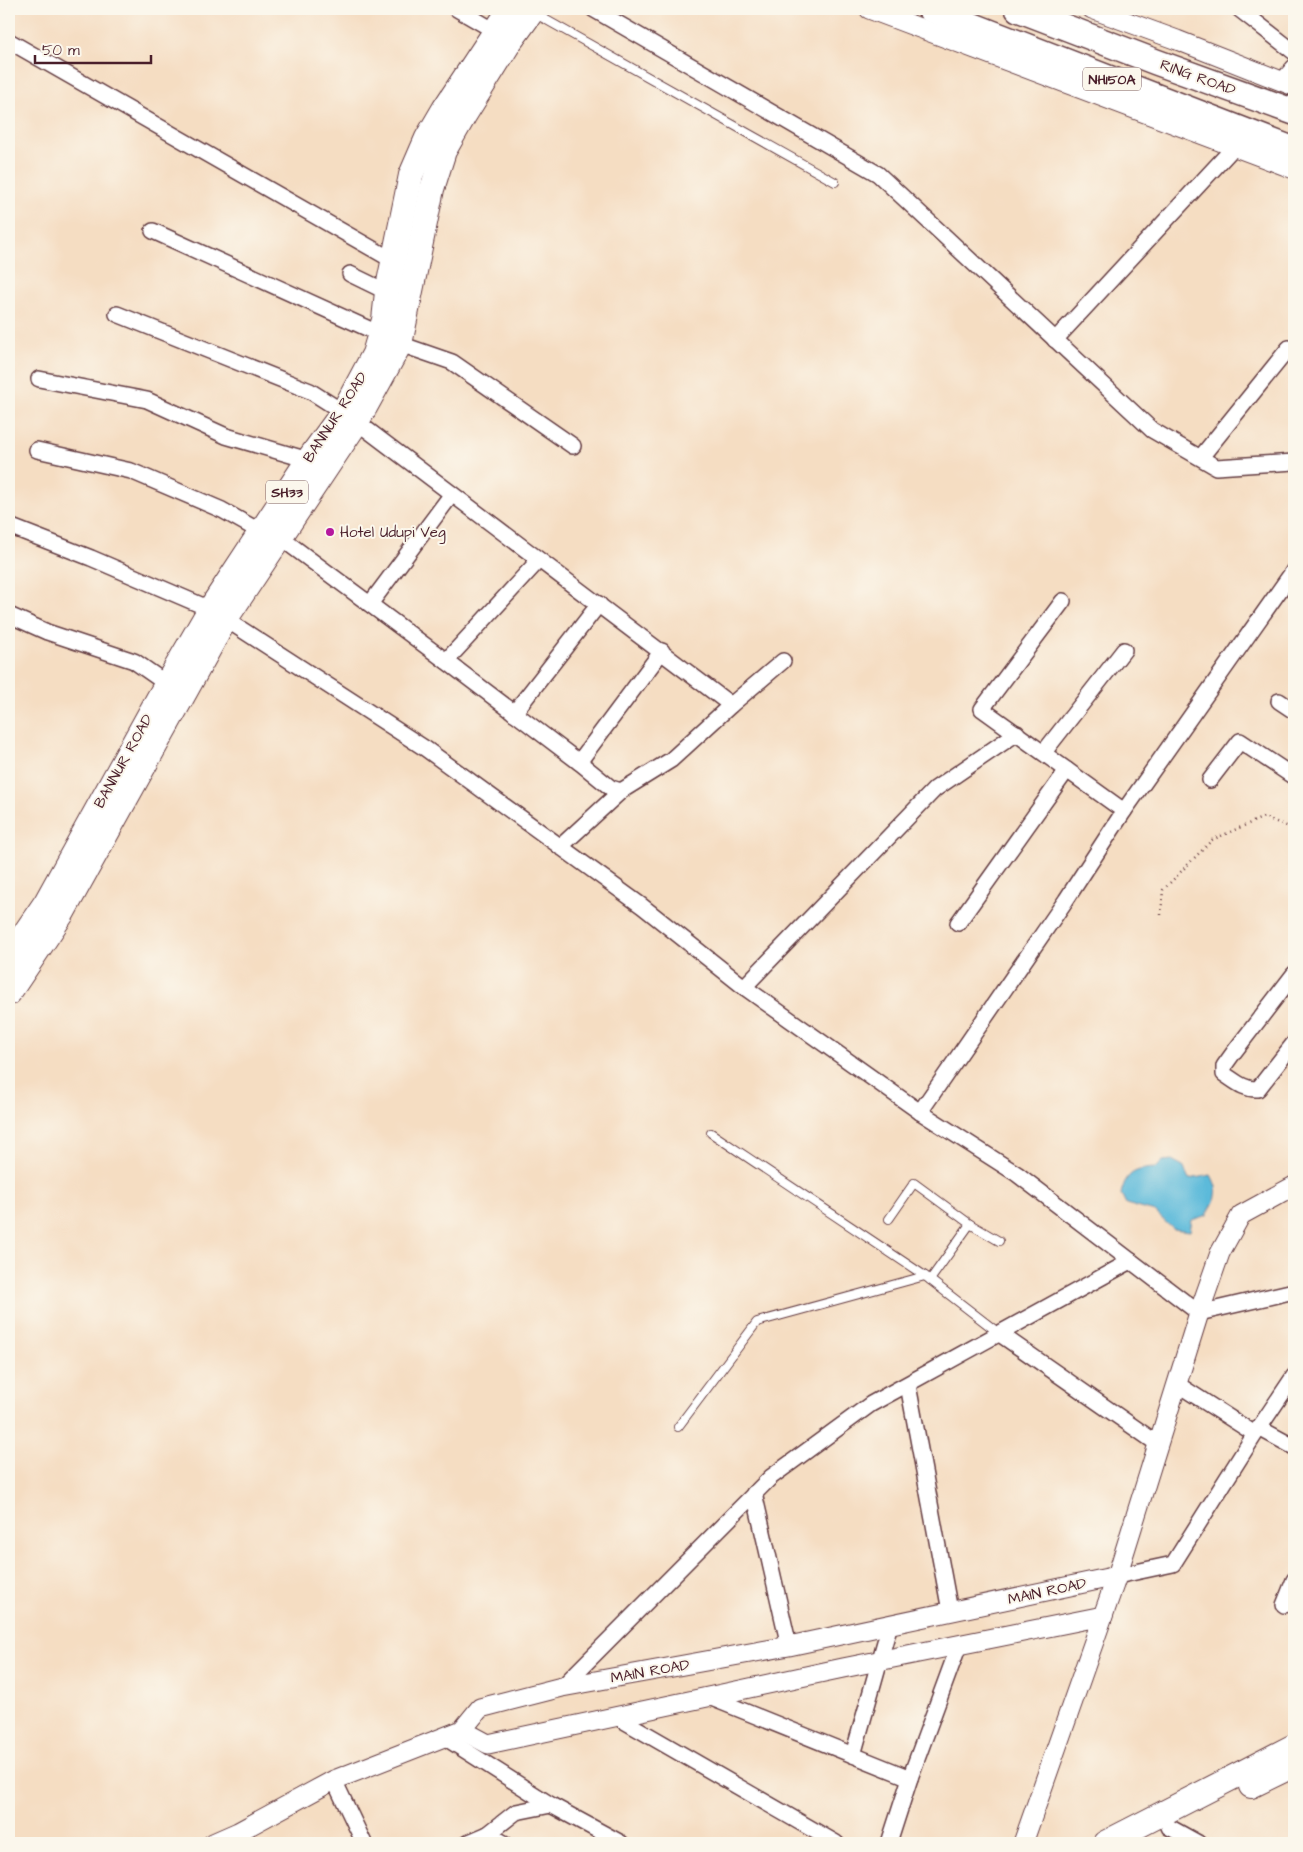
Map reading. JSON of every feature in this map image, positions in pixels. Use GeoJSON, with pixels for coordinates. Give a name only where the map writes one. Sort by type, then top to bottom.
{"type":"FeatureCollection","features":[{"type":"Feature","properties":{"kind":"highway","name":"NH150A"},"geometry":{"type":"LineString","coordinates":[[930,9],[1294,150]]}},
{"type":"Feature","properties":{"kind":"highway","name":"RING ROAD"},"geometry":{"type":"LineString","coordinates":[[1018,9],[1294,112]]}},
{"type":"Feature","properties":{"kind":"main road","name":"BANNUR ROAD"},"geometry":{"type":"LineString","coordinates":[[9,956],[46,902],[167,684],[218,615],[271,535],[308,460],[350,417],[374,354],[390,339],[384,320],[387,292],[411,175],[427,138],[495,31],[525,10]]}},
{"type":"Feature","properties":{"kind":"main road"},"geometry":{"type":"LineString","coordinates":[[390,339],[444,151],[510,42],[525,10]]}},
{"type":"Feature","properties":{"kind":"main road"},"geometry":{"type":"LineString","coordinates":[[271,535],[350,417]]}},
{"type":"Feature","properties":{"kind":"main road"},"geometry":{"type":"LineString","coordinates":[[9,993],[62,914],[218,615]]}},
{"type":"Feature","properties":{"kind":"main road"},"geometry":{"type":"LineString","coordinates":[[1105,1843],[1294,1746]]}},
{"type":"Feature","properties":{"kind":"main road"},"geometry":{"type":"LineString","coordinates":[[1137,1843],[1294,1765]]}},
{"type":"Feature","properties":{"kind":"street"},"geometry":{"type":"LineString","coordinates":[[456,9],[495,31]]}},
{"type":"Feature","properties":{"kind":"street"},"geometry":{"type":"LineString","coordinates":[[593,9],[878,174],[1152,430],[1216,467],[1294,462]]}},
{"type":"Feature","properties":{"kind":"street"},"geometry":{"type":"LineString","coordinates":[[869,9],[1294,169]]}},
{"type":"Feature","properties":{"kind":"street"},"geometry":{"type":"LineString","coordinates":[[1092,9],[1288,84],[1294,67]]}},
{"type":"Feature","properties":{"kind":"street"},"geometry":{"type":"LineString","coordinates":[[1239,9],[1294,52]]}},
{"type":"Feature","properties":{"kind":"street"},"geometry":{"type":"LineString","coordinates":[[9,41],[394,261]]}},
{"type":"Feature","properties":{"kind":"street"},"geometry":{"type":"LineString","coordinates":[[1055,340],[1235,146]]}},
{"type":"Feature","properties":{"kind":"street"},"geometry":{"type":"LineString","coordinates":[[153,231],[390,339],[452,362],[573,446]]}},
{"type":"Feature","properties":{"kind":"street"},"geometry":{"type":"LineString","coordinates":[[350,274],[387,292]]}},
{"type":"Feature","properties":{"kind":"street"},"geometry":{"type":"LineString","coordinates":[[117,314],[310,392],[350,417],[731,705]]}},
{"type":"Feature","properties":{"kind":"street"},"geometry":{"type":"LineString","coordinates":[[1201,457],[1289,348]]}},
{"type":"Feature","properties":{"kind":"street"},"geometry":{"type":"LineString","coordinates":[[39,380],[147,400],[226,436],[308,460]]}},
{"type":"Feature","properties":{"kind":"street"},"geometry":{"type":"LineString","coordinates":[[37,450],[131,471],[222,510],[271,535],[370,604],[611,788],[621,791]]}},
{"type":"Feature","properties":{"kind":"street"},"geometry":{"type":"LineString","coordinates":[[370,604],[452,494]]}},
{"type":"Feature","properties":{"kind":"street"},"geometry":{"type":"LineString","coordinates":[[9,526],[91,558],[218,615],[426,749],[642,906],[744,987],[920,1112],[1017,1174],[1199,1313]]}},
{"type":"Feature","properties":{"kind":"street"},"geometry":{"type":"LineString","coordinates":[[446,661],[539,560]]}},
{"type":"Feature","properties":{"kind":"street"},"geometry":{"type":"LineString","coordinates":[[920,1112],[1066,900],[1124,811],[1294,570]]}},
{"type":"Feature","properties":{"kind":"street"},"geometry":{"type":"LineString","coordinates":[[1063,601],[982,709],[1124,811]]}},
{"type":"Feature","properties":{"kind":"street"},"geometry":{"type":"LineString","coordinates":[[514,713],[599,604]]}},
{"type":"Feature","properties":{"kind":"street"},"geometry":{"type":"LineString","coordinates":[[9,615],[47,632],[134,661],[167,684]]}},
{"type":"Feature","properties":{"kind":"street"},"geometry":{"type":"LineString","coordinates":[[1044,752],[1124,650]]}},
{"type":"Feature","properties":{"kind":"street"},"geometry":{"type":"LineString","coordinates":[[579,762],[662,651]]}},
{"type":"Feature","properties":{"kind":"street"},"geometry":{"type":"LineString","coordinates":[[560,846],[621,791],[671,760],[783,661]]}},
{"type":"Feature","properties":{"kind":"street"},"geometry":{"type":"LineString","coordinates":[[1279,701],[1294,711]]}},
{"type":"Feature","properties":{"kind":"street"},"geometry":{"type":"LineString","coordinates":[[744,987],[935,789],[1016,733]]}},
{"type":"Feature","properties":{"kind":"street"},"geometry":{"type":"LineString","coordinates":[[1210,780],[1240,741],[1294,777]]}},
{"type":"Feature","properties":{"kind":"street"},"geometry":{"type":"LineString","coordinates":[[958,923],[1067,770]]}},
{"type":"Feature","properties":{"kind":"street"},"geometry":{"type":"LineString","coordinates":[[1294,974],[1224,1066],[1224,1074],[1243,1087],[1251,1090],[1258,1089],[1294,1043]]}},
{"type":"Feature","properties":{"kind":"street"},"geometry":{"type":"LineString","coordinates":[[1023,1843],[1117,1576],[1199,1313],[1220,1253],[1241,1215],[1294,1186]]}},
{"type":"Feature","properties":{"kind":"street"},"geometry":{"type":"LineString","coordinates":[[562,1687],[771,1477],[871,1404],[1000,1334],[1075,1290],[1131,1261]]}},
{"type":"Feature","properties":{"kind":"street"},"geometry":{"type":"LineString","coordinates":[[1199,1313],[1294,1291]]}},
{"type":"Feature","properties":{"kind":"street"},"geometry":{"type":"LineString","coordinates":[[1000,1334],[1158,1444]]}},
{"type":"Feature","properties":{"kind":"street"},"geometry":{"type":"LineString","coordinates":[[1117,1576],[1173,1564],[1294,1376]]}},
{"type":"Feature","properties":{"kind":"street"},"geometry":{"type":"LineString","coordinates":[[1177,1384],[1257,1431],[1294,1447]]}},
{"type":"Feature","properties":{"kind":"street"},"geometry":{"type":"LineString","coordinates":[[908,1385],[950,1611]]}},
{"type":"Feature","properties":{"kind":"street"},"geometry":{"type":"LineString","coordinates":[[754,1493],[789,1646]]}},
{"type":"Feature","properties":{"kind":"street","name":"MAIN ROAD"},"geometry":{"type":"LineString","coordinates":[[214,1843],[241,1838],[334,1780],[462,1730],[480,1708],[562,1687],[789,1646],[1117,1576]]}},
{"type":"Feature","properties":{"kind":"street"},"geometry":{"type":"LineString","coordinates":[[1284,1605],[1294,1580]]}},
{"type":"Feature","properties":{"kind":"street"},"geometry":{"type":"LineString","coordinates":[[462,1730],[488,1744],[880,1660],[1103,1616]]}},
{"type":"Feature","properties":{"kind":"street"},"geometry":{"type":"LineString","coordinates":[[853,1755],[890,1624]]}},
{"type":"Feature","properties":{"kind":"street"},"geometry":{"type":"LineString","coordinates":[[889,1843],[910,1778],[959,1645]]}},
{"type":"Feature","properties":{"kind":"street"},"geometry":{"type":"LineString","coordinates":[[709,1697],[910,1778]]}},
{"type":"Feature","properties":{"kind":"street"},"geometry":{"type":"LineString","coordinates":[[617,1717],[836,1843]]}},
{"type":"Feature","properties":{"kind":"street"},"geometry":{"type":"LineString","coordinates":[[444,1737],[551,1805],[621,1843]]}},
{"type":"Feature","properties":{"kind":"street"},"geometry":{"type":"LineString","coordinates":[[334,1780],[364,1843]]}},
{"type":"Feature","properties":{"kind":"street"},"geometry":{"type":"LineString","coordinates":[[467,1843],[488,1834],[516,1812],[551,1805]]}},
{"type":"Feature","properties":{"kind":"street"},"geometry":{"type":"LineString","coordinates":[[1169,1828],[1198,1843]]}},
{"type":"Feature","properties":{"kind":"street"},"geometry":{"type":"LineString","coordinates":[[488,1834],[504,1843]]}},
{"type":"Feature","properties":{"kind":"lane"},"geometry":{"type":"LineString","coordinates":[[525,10],[835,182]]}},
{"type":"Feature","properties":{"kind":"lane"},"geometry":{"type":"LineString","coordinates":[[711,1133],[928,1278],[1000,1334]]}},
{"type":"Feature","properties":{"kind":"lane"},"geometry":{"type":"LineString","coordinates":[[888,1219],[914,1183],[970,1224],[999,1241]]}},
{"type":"Feature","properties":{"kind":"lane"},"geometry":{"type":"LineString","coordinates":[[678,1427],[757,1322],[928,1278],[970,1224]]}},
{"type":"Feature","properties":{"kind":"path"},"geometry":{"type":"LineString","coordinates":[[1161,915],[1164,890],[1212,840],[1264,817],[1294,829]]}},
{"type":"Feature","properties":{"kind":"water"},"geometry":{"type":"Polygon","coordinates":[[[1172,1160],[1183,1166],[1189,1179],[1211,1175],[1216,1186],[1215,1200],[1207,1215],[1192,1220],[1190,1231],[1173,1229],[1155,1212],[1126,1204],[1121,1194],[1126,1181],[1132,1173],[1142,1169],[1156,1168],[1163,1161],[1172,1160]]]}},
{"type":"Feature","properties":{"kind":"place","name":"Hotel Udupi Veg"},"geometry":{"type":"Point","coordinates":[330,532]}}]}
